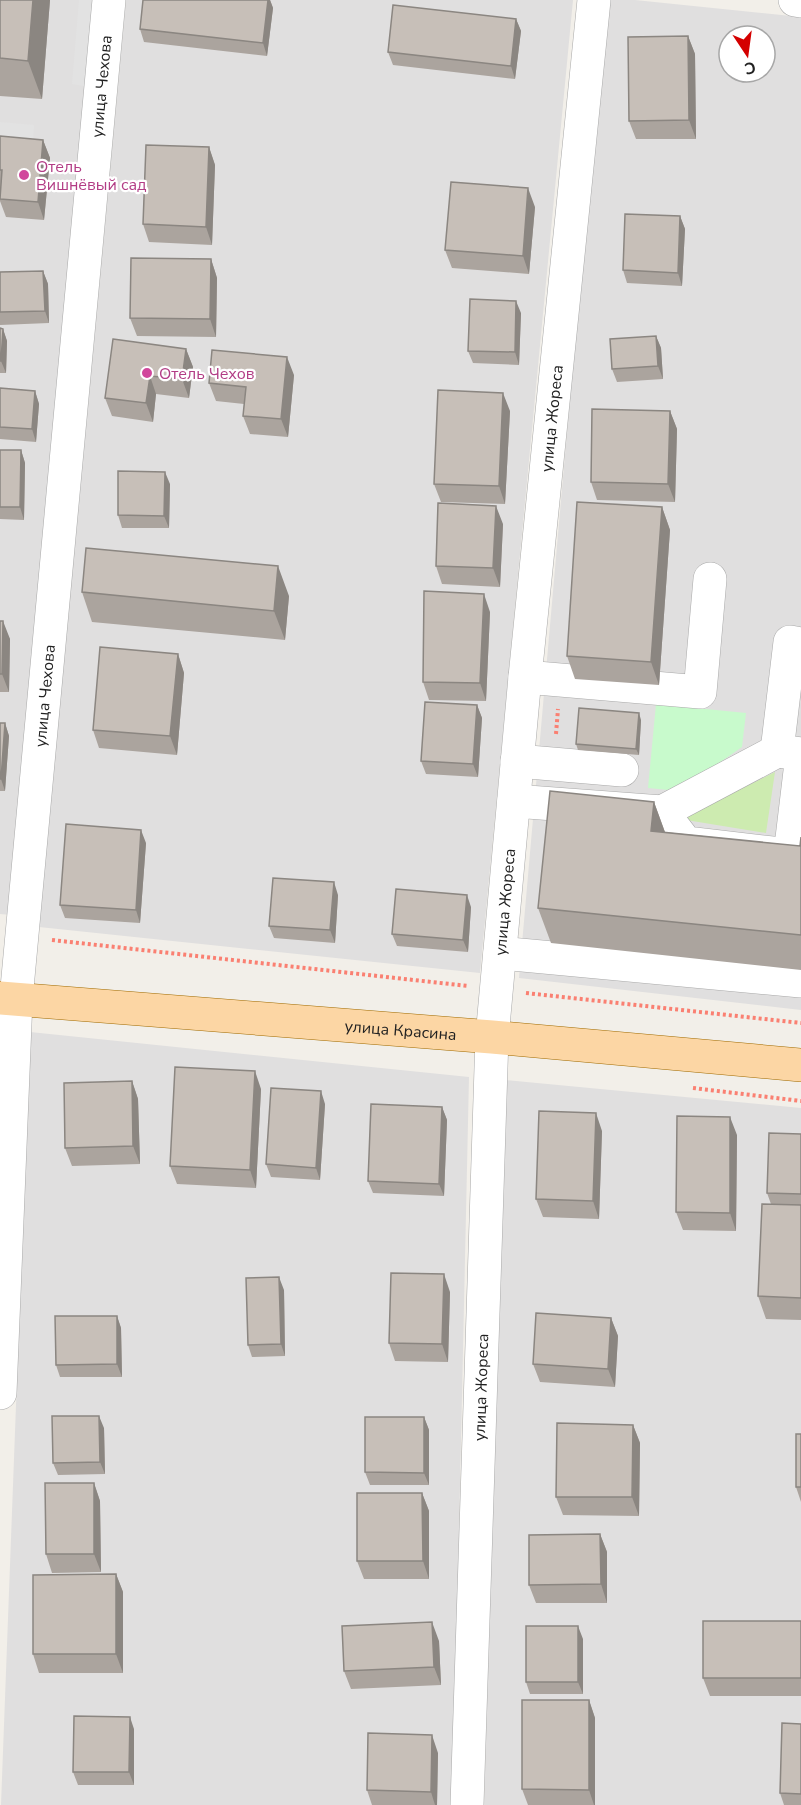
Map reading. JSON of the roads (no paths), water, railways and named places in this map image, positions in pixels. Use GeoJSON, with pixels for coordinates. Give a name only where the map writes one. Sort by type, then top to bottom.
{"type":"FeatureCollection","features":[{"type":"Feature","properties":{"kind":"main road","name":"улица Красина"},"geometry":{"type":"LineString","coordinates":[[8,998],[492,1037],[801,1065]]}},
{"type":"Feature","properties":{"kind":"street","name":"улица Чехова"},"geometry":{"type":"LineString","coordinates":[[0,1393],[11,935],[109,0]]}},
{"type":"Feature","properties":{"kind":"street","name":"улица Жореса"},"geometry":{"type":"LineString","coordinates":[[467,1805],[492,1037],[525,676],[594,0]]}},
{"type":"Feature","properties":{"kind":"street"},"geometry":{"type":"LineString","coordinates":[[795,0],[801,1]]}},
{"type":"Feature","properties":{"kind":"street"},"geometry":{"type":"LineString","coordinates":[[525,676],[700,692],[710,579]]}},
{"type":"Feature","properties":{"kind":"street"},"geometry":{"type":"LineString","coordinates":[[662,812],[686,843],[790,855],[793,756],[790,642],[801,644]]}},
{"type":"Feature","properties":{"kind":"street"},"geometry":{"type":"LineString","coordinates":[[514,801],[662,812],[793,756]]}},
{"type":"Feature","properties":{"kind":"street"},"geometry":{"type":"LineString","coordinates":[[517,760],[622,770]]}},
{"type":"Feature","properties":{"kind":"street"},"geometry":{"type":"LineString","coordinates":[[500,953],[801,981]]}},
{"type":"Feature","properties":{"kind":"place","name":"Отель Вишнёвый сад"},"geometry":{"type":"Point","coordinates":[24,175]}},
{"type":"Feature","properties":{"kind":"place","name":"Отель Чехов"},"geometry":{"type":"Point","coordinates":[147,373]}}]}
